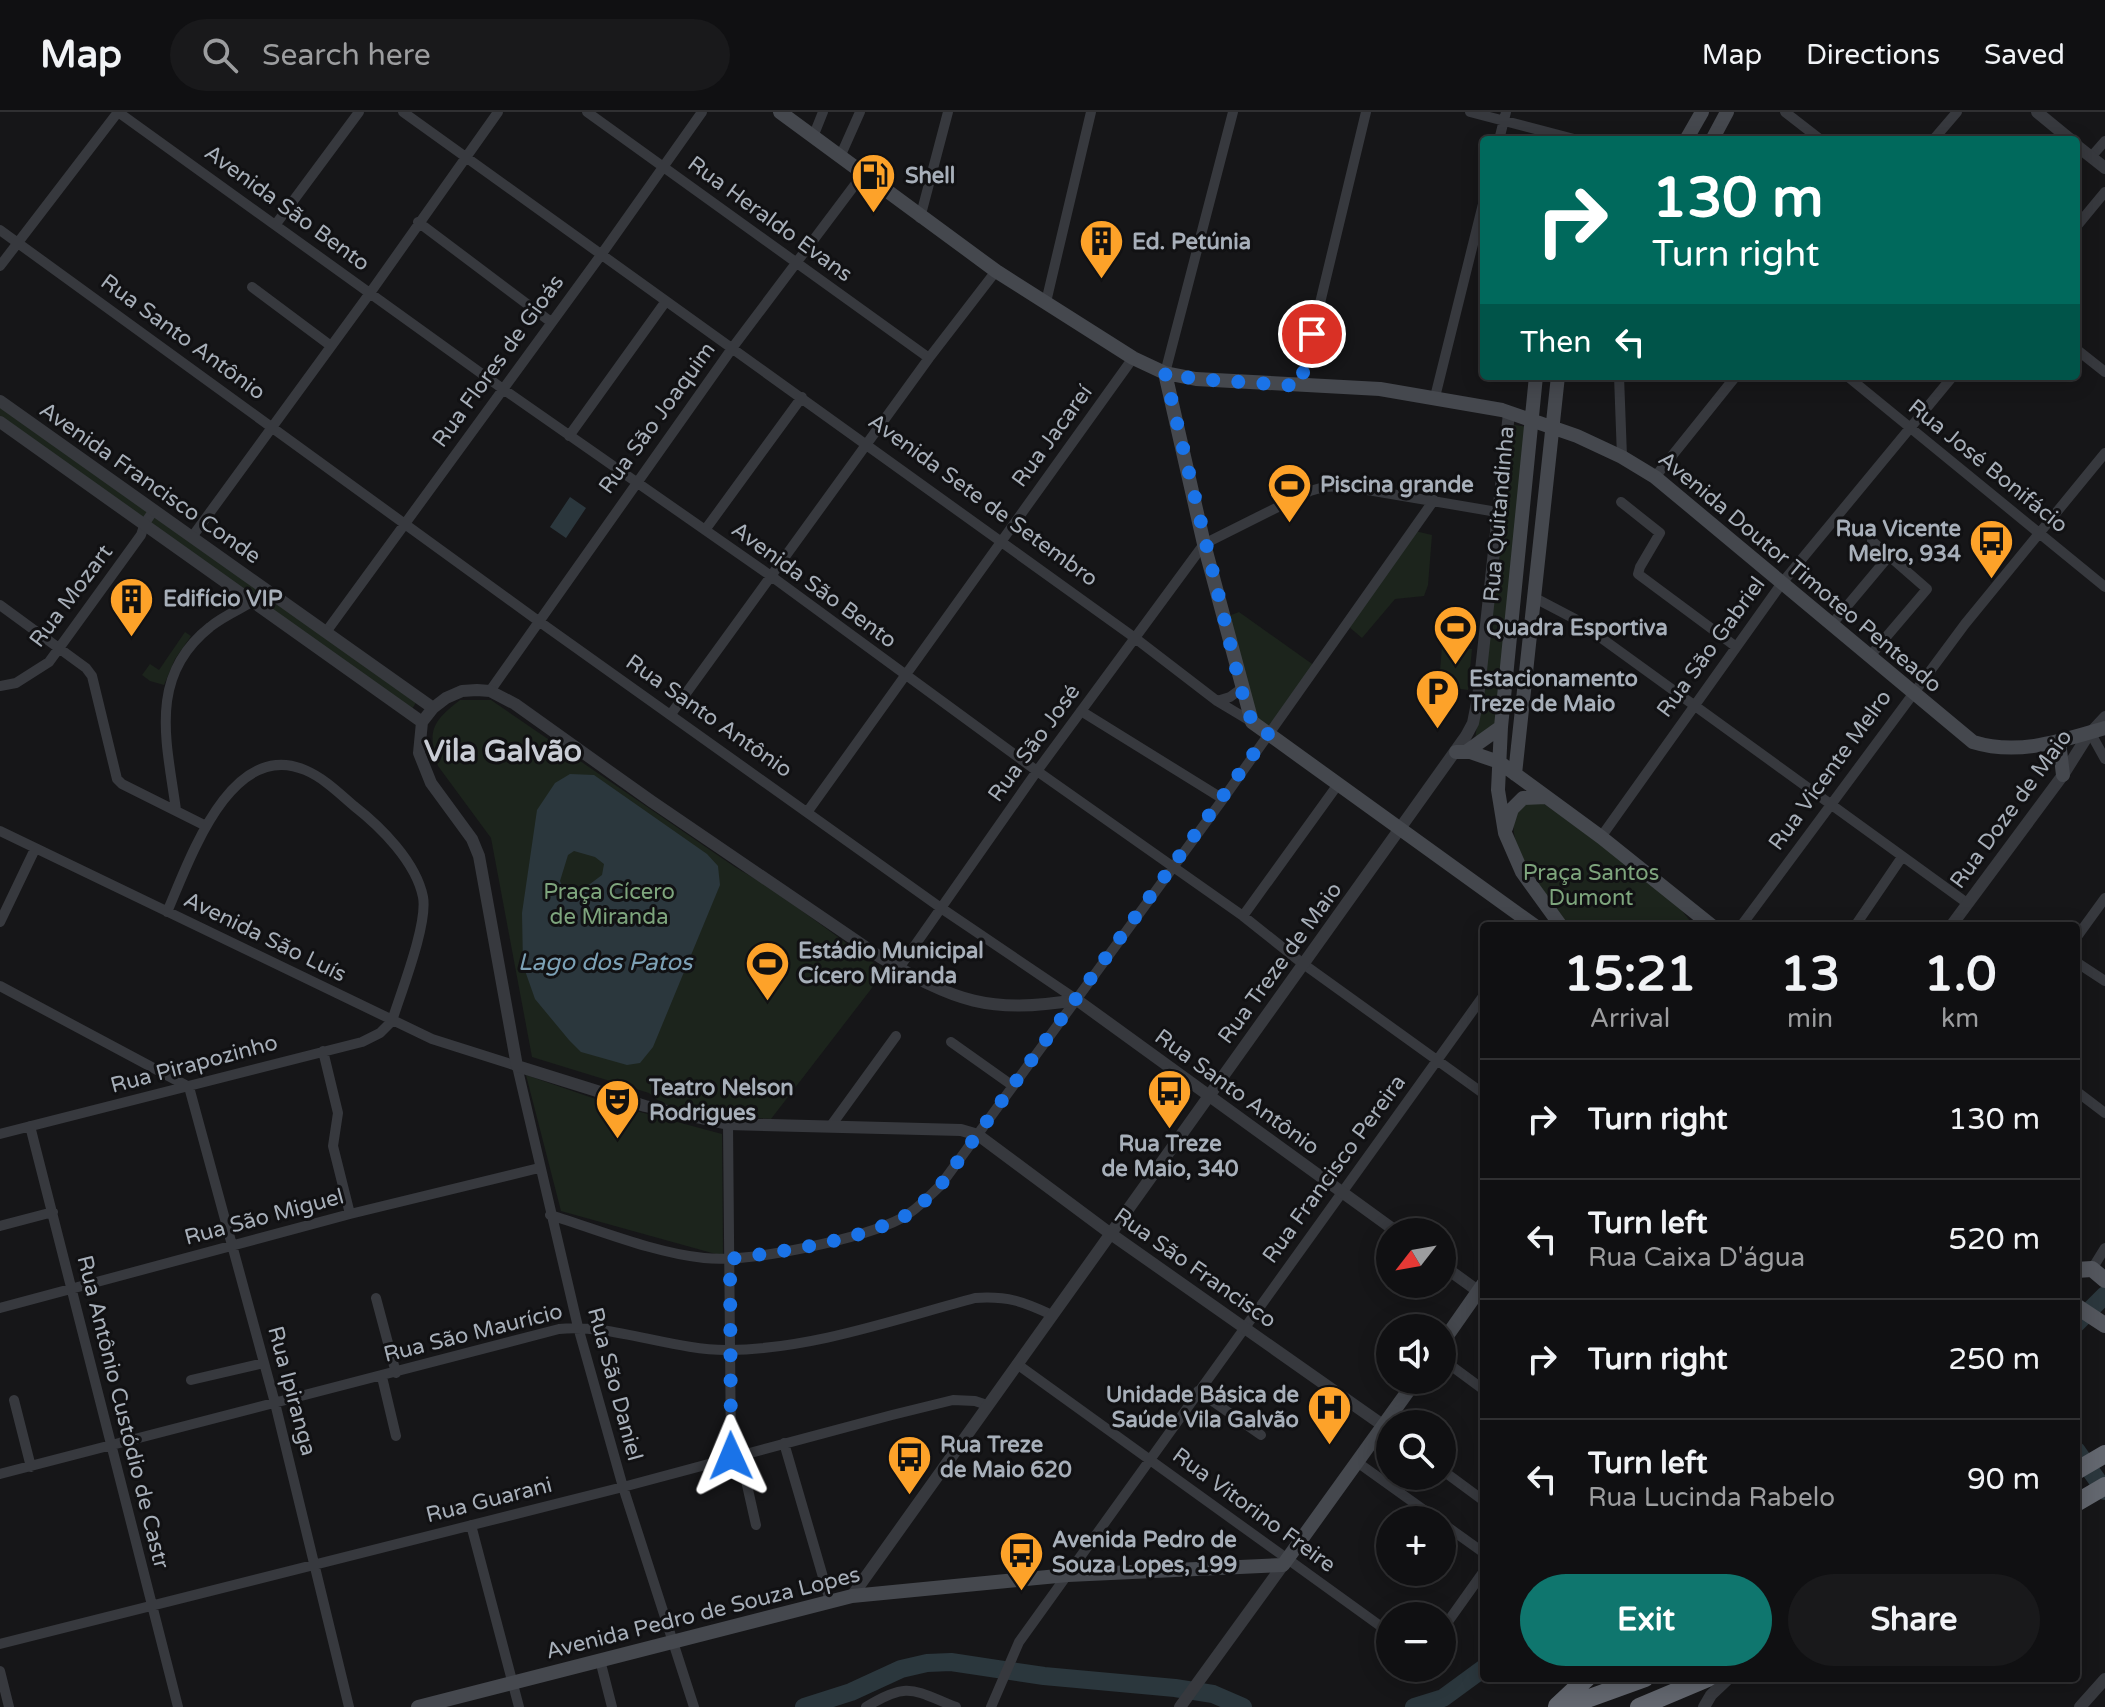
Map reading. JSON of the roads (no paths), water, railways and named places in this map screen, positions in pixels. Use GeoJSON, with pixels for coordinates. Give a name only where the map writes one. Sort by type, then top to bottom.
{"type":"FeatureCollection","features":[{"type":"Feature","properties":{"kind":"highway"},"geometry":{"type":"LineString","coordinates":[[2080,1469],[2105,1454]]}},
{"type":"Feature","properties":{"kind":"highway"},"geometry":{"type":"LineString","coordinates":[[2080,1501],[2105,1486]]}},
{"type":"Feature","properties":{"kind":"highway"},"geometry":{"type":"LineString","coordinates":[[1556,1707],[1583,1682]]}},
{"type":"Feature","properties":{"kind":"highway"},"geometry":{"type":"LineString","coordinates":[[1565,1707],[1634,1682]]}},
{"type":"Feature","properties":{"kind":"highway"},"geometry":{"type":"LineString","coordinates":[[1652,1705],[1700,1682]]}},
{"type":"Feature","properties":{"kind":"main road","name":"Avenida Doutor Timoteo Penteado"},"geometry":{"type":"LineString","coordinates":[[780,112],[996,271],[1133,358],[1165,373],[1196,379],[1380,389],[1435,397],[1551,425],[1622,457],[1655,477],[1973,742],[2006,749],[2027,749],[2098,730]]}},
{"type":"Feature","properties":{"kind":"main road"},"geometry":{"type":"LineString","coordinates":[[1688,136],[1702,112]]}},
{"type":"Feature","properties":{"kind":"main road"},"geometry":{"type":"LineString","coordinates":[[1714,136],[1727,112]]}},
{"type":"Feature","properties":{"kind":"main road"},"geometry":{"type":"LineString","coordinates":[[1165,373],[1204,544],[1252,722]]}},
{"type":"Feature","properties":{"kind":"main road","name":"Rua Quitandinha"},"geometry":{"type":"LineString","coordinates":[[1535,380],[1501,727],[1498,790],[1505,833],[1522,872],[1558,922]]}},
{"type":"Feature","properties":{"kind":"main road","name":"Rua Quitandinha"},"geometry":{"type":"LineString","coordinates":[[1515,774],[1557,380]]}},
{"type":"Feature","properties":{"kind":"main road","name":"Avenida Sete de Setembro"},"geometry":{"type":"LineString","coordinates":[[1252,722],[1529,922]]}},
{"type":"Feature","properties":{"kind":"main road"},"geometry":{"type":"LineString","coordinates":[[1461,752],[1501,727]]}},
{"type":"Feature","properties":{"kind":"main road"},"geometry":{"type":"LineString","coordinates":[[2059,741],[2063,775]]}},
{"type":"Feature","properties":{"kind":"main road"},"geometry":{"type":"LineString","coordinates":[[1461,752],[1499,762],[1601,837],[1707,922]]}},
{"type":"Feature","properties":{"kind":"main road"},"geometry":{"type":"LineString","coordinates":[[1505,833],[1512,809],[1517,803],[1530,796],[1546,797]]}},
{"type":"Feature","properties":{"kind":"main road"},"geometry":{"type":"LineString","coordinates":[[1675,897],[1696,922]]}},
{"type":"Feature","properties":{"kind":"main road"},"geometry":{"type":"LineString","coordinates":[[1456,1324],[1480,1293]]}},
{"type":"Feature","properties":{"kind":"main road"},"geometry":{"type":"LineString","coordinates":[[2080,1309],[2103,1324]]}},
{"type":"Feature","properties":{"kind":"main road"},"geometry":{"type":"LineString","coordinates":[[1285,1562],[1357,1462],[1376,1441]]}},
{"type":"Feature","properties":{"kind":"main road","name":"Avenida Pedro de Souza Lopes"},"geometry":{"type":"LineString","coordinates":[[418,1707],[852,1596],[1068,1575],[1285,1562]]}},
{"type":"Feature","properties":{"kind":"street"},"geometry":{"type":"LineString","coordinates":[[0,266],[118,112]]}},
{"type":"Feature","properties":{"kind":"street","name":"Avenida São Bento"},"geometry":{"type":"LineString","coordinates":[[118,112],[569,436],[771,576],[1480,1091]]}},
{"type":"Feature","properties":{"kind":"street"},"geometry":{"type":"LineString","coordinates":[[276,224],[359,112]]}},
{"type":"Feature","properties":{"kind":"street","name":"Avenida Sete de Setembro"},"geometry":{"type":"LineString","coordinates":[[403,112],[1002,541],[1217,701],[1252,722]]}},
{"type":"Feature","properties":{"kind":"street"},"geometry":{"type":"LineString","coordinates":[[192,537],[498,112]]}},
{"type":"Feature","properties":{"kind":"street","name":"Rua Heraldo Evans"},"geometry":{"type":"LineString","coordinates":[[587,112],[929,358]]}},
{"type":"Feature","properties":{"kind":"street","name":"Rua Flores de Gioás"},"geometry":{"type":"LineString","coordinates":[[326,632],[702,112]]}},
{"type":"Feature","properties":{"kind":"street"},"geometry":{"type":"LineString","coordinates":[[813,137],[823,112]]}},
{"type":"Feature","properties":{"kind":"street"},"geometry":{"type":"LineString","coordinates":[[840,157],[860,112]]}},
{"type":"Feature","properties":{"kind":"street"},"geometry":{"type":"LineString","coordinates":[[920,218],[948,112]]}},
{"type":"Feature","properties":{"kind":"street"},"geometry":{"type":"LineString","coordinates":[[1046,302],[1089,112]]}},
{"type":"Feature","properties":{"kind":"street"},"geometry":{"type":"LineString","coordinates":[[1165,373],[1233,112]]}},
{"type":"Feature","properties":{"kind":"street"},"geometry":{"type":"LineString","coordinates":[[1300,386],[1366,112]]}},
{"type":"Feature","properties":{"kind":"street"},"geometry":{"type":"LineString","coordinates":[[1470,112],[1505,116],[1566,136]]}},
{"type":"Feature","properties":{"kind":"street"},"geometry":{"type":"LineString","coordinates":[[1785,112],[1816,136]]}},
{"type":"Feature","properties":{"kind":"street"},"geometry":{"type":"LineString","coordinates":[[1936,136],[1957,112]]}},
{"type":"Feature","properties":{"kind":"street"},"geometry":{"type":"LineString","coordinates":[[2037,112],[2066,136]]}},
{"type":"Feature","properties":{"kind":"street"},"geometry":{"type":"LineString","coordinates":[[1500,136],[1505,116]]}},
{"type":"Feature","properties":{"kind":"street"},"geometry":{"type":"LineString","coordinates":[[2091,157],[2105,141]]}},
{"type":"Feature","properties":{"kind":"street"},"geometry":{"type":"LineString","coordinates":[[2080,148],[2105,168]]}},
{"type":"Feature","properties":{"kind":"street","name":"Rua São Joaquim"},"geometry":{"type":"LineString","coordinates":[[490,691],[537,620],[733,347],[863,174]]}},
{"type":"Feature","properties":{"kind":"street"},"geometry":{"type":"LineString","coordinates":[[2080,222],[2105,192]]}},
{"type":"Feature","properties":{"kind":"street"},"geometry":{"type":"LineString","coordinates":[[1435,397],[1480,216]]}},
{"type":"Feature","properties":{"kind":"street"},"geometry":{"type":"LineString","coordinates":[[418,222],[551,322]]}},
{"type":"Feature","properties":{"kind":"street","name":"Rua Santo Antônio"},"geometry":{"type":"LineString","coordinates":[[0,230],[537,620],[941,908],[1077,1000],[1378,1218]]}},
{"type":"Feature","properties":{"kind":"street"},"geometry":{"type":"LineString","coordinates":[[671,714],[929,358],[996,271]]}},
{"type":"Feature","properties":{"kind":"street"},"geometry":{"type":"LineString","coordinates":[[252,287],[331,346]]}},
{"type":"Feature","properties":{"kind":"street"},"geometry":{"type":"LineString","coordinates":[[569,436],[666,301]]}},
{"type":"Feature","properties":{"kind":"street"},"geometry":{"type":"LineString","coordinates":[[2080,352],[2105,372]]}},
{"type":"Feature","properties":{"kind":"street","name":"Rua Jacareí"},"geometry":{"type":"LineString","coordinates":[[808,811],[1133,358]]}},
{"type":"Feature","properties":{"kind":"street"},"geometry":{"type":"LineString","coordinates":[[1619,380],[1622,457]]}},
{"type":"Feature","properties":{"kind":"street"},"geometry":{"type":"LineString","coordinates":[[1655,477],[1733,380]]}},
{"type":"Feature","properties":{"kind":"street","name":"Rua José Bonifácio"},"geometry":{"type":"LineString","coordinates":[[1852,380],[2105,587]]}},
{"type":"Feature","properties":{"kind":"street","name":"Rua São Gabriel"},"geometry":{"type":"LineString","coordinates":[[1601,837],[1782,583],[1950,380]]}},
{"type":"Feature","properties":{"kind":"street"},"geometry":{"type":"LineString","coordinates":[[705,530],[802,397]]}},
{"type":"Feature","properties":{"kind":"street","name":"Avenida Francisco Conde"},"geometry":{"type":"LineString","coordinates":[[0,401],[433,708]]}},
{"type":"Feature","properties":{"kind":"street","name":"Rua Treze de Maio"},"geometry":{"type":"LineString","coordinates":[[852,1596],[1401,828],[1461,752],[1473,723],[1478,698],[1509,413]]}},
{"type":"Feature","properties":{"kind":"street","name":"Avenida Francisco Conde"},"geometry":{"type":"LineString","coordinates":[[0,422],[422,722]]}},
{"type":"Feature","properties":{"kind":"street","name":"Rua Vicente Melro"},"geometry":{"type":"LineString","coordinates":[[1744,922],[1912,692],[2105,453]]}},
{"type":"Feature","properties":{"kind":"street"},"geometry":{"type":"LineString","coordinates":[[1204,544],[1324,487],[1344,486],[1497,512]]}},
{"type":"Feature","properties":{"kind":"street"},"geometry":{"type":"LineString","coordinates":[[550,1215],[673,1252],[730,1259],[802,1248],[904,1217],[940,1186],[978,1135],[1223,799],[1434,500]]}},
{"type":"Feature","properties":{"kind":"street"},"geometry":{"type":"LineString","coordinates":[[1621,502],[1660,533],[1640,567],[1640,577],[1735,646]]}},
{"type":"Feature","properties":{"kind":"street","name":"Rua Mozart"},"geometry":{"type":"LineString","coordinates":[[0,686],[16,683],[49,662],[141,535],[154,510]]}},
{"type":"Feature","properties":{"kind":"street"},"geometry":{"type":"LineString","coordinates":[[1870,656],[1927,589],[1872,541]]}},
{"type":"Feature","properties":{"kind":"street","name":"Rua São José"},"geometry":{"type":"LineString","coordinates":[[899,968],[1037,771],[1204,544]]}},
{"type":"Feature","properties":{"kind":"street"},"geometry":{"type":"LineString","coordinates":[[1832,624],[1889,556]]}},
{"type":"Feature","properties":{"kind":"street"},"geometry":{"type":"LineString","coordinates":[[1533,597],[1575,619],[1967,903]]}},
{"type":"Feature","properties":{"kind":"street"},"geometry":{"type":"LineString","coordinates":[[176,810],[164,726],[166,695],[187,651],[196,640],[218,621],[252,602]]}},
{"type":"Feature","properties":{"kind":"street"},"geometry":{"type":"LineString","coordinates":[[0,605],[86,668],[92,676],[117,779],[206,826]]}},
{"type":"Feature","properties":{"kind":"street"},"geometry":{"type":"LineString","coordinates":[[1217,701],[1241,689]]}},
{"type":"Feature","properties":{"kind":"street"},"geometry":{"type":"LineString","coordinates":[[978,1135],[961,1130],[728,1124],[645,1106],[517,1066],[479,856],[472,839],[425,770],[419,753],[422,722],[446,698],[462,691],[490,691],[515,704],[651,801],[899,968],[949,994],[990,1004],[1034,1007],[1077,1000]]}},
{"type":"Feature","properties":{"kind":"street"},"geometry":{"type":"LineString","coordinates":[[408,710],[416,707],[417,697]]}},
{"type":"Feature","properties":{"kind":"street"},"geometry":{"type":"LineString","coordinates":[[1081,711],[1223,799]]}},
{"type":"Feature","properties":{"kind":"street","name":"Rua Doze de Maio"},"geometry":{"type":"LineString","coordinates":[[1954,922],[2098,730],[2105,716]]}},
{"type":"Feature","properties":{"kind":"street"},"geometry":{"type":"LineString","coordinates":[[2098,730],[2105,759]]}},
{"type":"Feature","properties":{"kind":"street"},"geometry":{"type":"LineString","coordinates":[[167,912],[206,826],[234,788],[256,771],[286,765],[303,769],[321,778],[367,816],[385,834],[419,883],[424,899],[423,918],[392,1021]]}},
{"type":"Feature","properties":{"kind":"street"},"geometry":{"type":"LineString","coordinates":[[1243,916],[1339,783]]}},
{"type":"Feature","properties":{"kind":"street","name":"Avenida São Luís"},"geometry":{"type":"LineString","coordinates":[[0,831],[392,1021],[432,1039],[517,1066]]}},
{"type":"Feature","properties":{"kind":"street"},"geometry":{"type":"LineString","coordinates":[[0,922],[35,849]]}},
{"type":"Feature","properties":{"kind":"street"},"geometry":{"type":"LineString","coordinates":[[1858,922],[1902,857]]}},
{"type":"Feature","properties":{"kind":"street"},"geometry":{"type":"LineString","coordinates":[[2080,932],[2105,898]]}},
{"type":"Feature","properties":{"kind":"street"},"geometry":{"type":"LineString","coordinates":[[2080,965],[2105,981]]}},
{"type":"Feature","properties":{"kind":"street"},"geometry":{"type":"LineString","coordinates":[[0,986],[189,1087]]}},
{"type":"Feature","properties":{"kind":"street","name":"Rua Francisco Pereira"},"geometry":{"type":"LineString","coordinates":[[991,1707],[1011,1655],[1243,1327],[1480,1001]]}},
{"type":"Feature","properties":{"kind":"street","name":"Rua Pirapozinho"},"geometry":{"type":"LineString","coordinates":[[0,1134],[362,1042],[380,1033],[392,1021]]}},
{"type":"Feature","properties":{"kind":"street"},"geometry":{"type":"LineString","coordinates":[[830,1127],[896,1036]]}},
{"type":"Feature","properties":{"kind":"street"},"geometry":{"type":"LineString","coordinates":[[951,1042],[1013,1086]]}},
{"type":"Feature","properties":{"kind":"street"},"geometry":{"type":"LineString","coordinates":[[323,1051],[338,1113],[333,1146],[350,1214]]}},
{"type":"Feature","properties":{"kind":"street","name":"Rua São Daniel"},"geometry":{"type":"LineString","coordinates":[[517,1066],[578,1327],[623,1487],[694,1707]]}},
{"type":"Feature","properties":{"kind":"street","name":"Rua Ipiranga"},"geometry":{"type":"LineString","coordinates":[[189,1087],[275,1403],[349,1707]]}},
{"type":"Feature","properties":{"kind":"street"},"geometry":{"type":"LineString","coordinates":[[2080,1094],[2105,1113]]}},
{"type":"Feature","properties":{"kind":"street"},"geometry":{"type":"LineString","coordinates":[[728,1124],[729,1350],[735,1455],[756,1525]]}},
{"type":"Feature","properties":{"kind":"street","name":"Rua Antônio Custódio de Castr"},"geometry":{"type":"LineString","coordinates":[[30,1126],[178,1707]]}},
{"type":"Feature","properties":{"kind":"street","name":"Rua São Francisco"},"geometry":{"type":"LineString","coordinates":[[978,1135],[1111,1234],[1376,1421]]}},
{"type":"Feature","properties":{"kind":"street","name":"Rua São Miguel"},"geometry":{"type":"LineString","coordinates":[[0,1308],[350,1214],[539,1168]]}},
{"type":"Feature","properties":{"kind":"street"},"geometry":{"type":"LineString","coordinates":[[0,1226],[53,1212]]}},
{"type":"Feature","properties":{"kind":"street"},"geometry":{"type":"LineString","coordinates":[[2093,1273],[2105,1248]]}},
{"type":"Feature","properties":{"kind":"street"},"geometry":{"type":"LineString","coordinates":[[1456,1274],[1480,1289]]}},
{"type":"Feature","properties":{"kind":"street","name":"Rua São Maurício"},"geometry":{"type":"LineString","coordinates":[[0,1474],[559,1329],[578,1327],[681,1346],[729,1350],[801,1342],[975,1298],[1001,1296],[1019,1299],[1052,1315]]}},
{"type":"Feature","properties":{"kind":"street"},"geometry":{"type":"LineString","coordinates":[[376,1298],[396,1373]]}},
{"type":"Feature","properties":{"kind":"street"},"geometry":{"type":"LineString","coordinates":[[191,1380],[264,1363]]}},
{"type":"Feature","properties":{"kind":"street","name":"Rua Vitorino Freire"},"geometry":{"type":"LineString","coordinates":[[1017,1364],[1151,1459],[1285,1562],[1376,1624]]}},
{"type":"Feature","properties":{"kind":"street"},"geometry":{"type":"LineString","coordinates":[[1456,1369],[1480,1387]]}},
{"type":"Feature","properties":{"kind":"street"},"geometry":{"type":"LineString","coordinates":[[382,1377],[396,1436]]}},
{"type":"Feature","properties":{"kind":"street"},"geometry":{"type":"LineString","coordinates":[[1198,1391],[1261,1435]]}},
{"type":"Feature","properties":{"kind":"street"},"geometry":{"type":"LineString","coordinates":[[14,1400],[31,1467]]}},
{"type":"Feature","properties":{"kind":"street","name":"Rua Guarani"},"geometry":{"type":"LineString","coordinates":[[0,1644],[623,1487],[953,1400],[987,1405]]}},
{"type":"Feature","properties":{"kind":"street"},"geometry":{"type":"LineString","coordinates":[[784,1443],[830,1601]]}},
{"type":"Feature","properties":{"kind":"street"},"geometry":{"type":"LineString","coordinates":[[1357,1462],[1418,1506]]}},
{"type":"Feature","properties":{"kind":"street"},"geometry":{"type":"LineString","coordinates":[[1456,1480],[1480,1498]]}},
{"type":"Feature","properties":{"kind":"street"},"geometry":{"type":"LineString","coordinates":[[471,1525],[519,1707]]}},
{"type":"Feature","properties":{"kind":"street"},"geometry":{"type":"LineString","coordinates":[[1456,1533],[1480,1550]]}},
{"type":"Feature","properties":{"kind":"street"},"geometry":{"type":"LineString","coordinates":[[1182,1704],[1285,1562]]}},
{"type":"Feature","properties":{"kind":"street"},"geometry":{"type":"LineString","coordinates":[[1456,1610],[1480,1577]]}},
{"type":"Feature","properties":{"kind":"street"},"geometry":{"type":"LineString","coordinates":[[600,1660],[612,1707]]}},
{"type":"Feature","properties":{"kind":"street"},"geometry":{"type":"LineString","coordinates":[[0,1671],[9,1707]]}},
{"type":"Feature","properties":{"kind":"street"},"geometry":{"type":"LineString","coordinates":[[2080,1707],[2105,1679]]}},
{"type":"Feature","properties":{"kind":"street"},"geometry":{"type":"LineString","coordinates":[[1704,1707],[1725,1682]]}},
{"type":"Feature","properties":{"kind":"street"},"geometry":{"type":"LineString","coordinates":[[866,1707],[888,1693],[903,1689],[956,1707]]}},
{"type":"Feature","properties":{"kind":"water"},"geometry":{"type":"Polygon","coordinates":[[[570,497],[586,508],[566,538],[550,527],[570,497]]]}},
{"type":"Feature","properties":{"kind":"water","name":"Lago dos Patos"},"geometry":{"type":"Polygon","coordinates":[[[570,774],[594,775],[707,854],[718,866],[720,885],[653,1047],[640,1063],[627,1065],[581,1052],[535,999],[523,965],[522,913],[537,810],[555,783],[570,774]],[[574,851],[568,855],[560,881],[563,888],[570,892],[602,875],[604,864],[595,857],[574,851]]]}},
{"type":"Feature","properties":{"kind":"waterway"},"geometry":{"type":"LineString","coordinates":[[2080,1320],[2105,1295]]}},
{"type":"Feature","properties":{"kind":"waterway"},"geometry":{"type":"LineString","coordinates":[[2080,1456],[2105,1491]]}},
{"type":"Feature","properties":{"kind":"waterway"},"geometry":{"type":"LineString","coordinates":[[804,1707],[851,1692],[901,1669],[951,1662],[1044,1676],[1175,1688],[1213,1694],[1243,1707]]}},
{"type":"Feature","properties":{"kind":"waterway"},"geometry":{"type":"LineString","coordinates":[[1414,1707],[1443,1698],[1480,1671]]}},
{"type":"Feature","properties":{"kind":"place","name":"Shell"},"geometry":{"type":"Point","coordinates":[874,215]}},
{"type":"Feature","properties":{"kind":"place","name":"Ed. Petúnia"},"geometry":{"type":"Point","coordinates":[1101,281]}},
{"type":"Feature","properties":{"kind":"place","name":"Piscina grande"},"geometry":{"type":"Point","coordinates":[1289,524]}},
{"type":"Feature","properties":{"kind":"place","name":"Rua Vicente Melro, 934"},"geometry":{"type":"Point","coordinates":[1992,581]}},
{"type":"Feature","properties":{"kind":"place","name":"Edifício VIP"},"geometry":{"type":"Point","coordinates":[132,638]}},
{"type":"Feature","properties":{"kind":"place","name":"Quadra Esportiva"},"geometry":{"type":"Point","coordinates":[1455,667]}},
{"type":"Feature","properties":{"kind":"place","name":"Estacionamento Treze de Maio"},"geometry":{"type":"Point","coordinates":[1438,731]}},
{"type":"Feature","properties":{"kind":"place","name":"Estádio Municipal Cícero Miranda"},"geometry":{"type":"Point","coordinates":[767,1003]}},
{"type":"Feature","properties":{"kind":"place","name":"Rua Treze de Maio, 340"},"geometry":{"type":"Point","coordinates":[1170,1130]}},
{"type":"Feature","properties":{"kind":"place","name":"Teatro Nelson Rodrigues"},"geometry":{"type":"Point","coordinates":[618,1140]}},
{"type":"Feature","properties":{"kind":"place","name":"Unidade Básica de Saúde Vila Galvão"},"geometry":{"type":"Point","coordinates":[1330,1447]}},
{"type":"Feature","properties":{"kind":"place","name":"Rua Treze de Maio 620"},"geometry":{"type":"Point","coordinates":[909,1497]}},
{"type":"Feature","properties":{"kind":"place","name":"Avenida Pedro de Souza Lopes, 199"},"geometry":{"type":"Point","coordinates":[1021,1592]}},
{"type":"Feature","properties":{"kind":"district","name":"Vila Galvão"},"geometry":{"type":"Point","coordinates":[503,751]}},
{"type":"Feature","properties":{"kind":"park label","name":"Praça Santos Dumont"},"geometry":{"type":"Point","coordinates":[1591,886]}},
{"type":"Feature","properties":{"kind":"park label","name":"Praça Cícero de Miranda"},"geometry":{"type":"Point","coordinates":[609,904]}}]}
